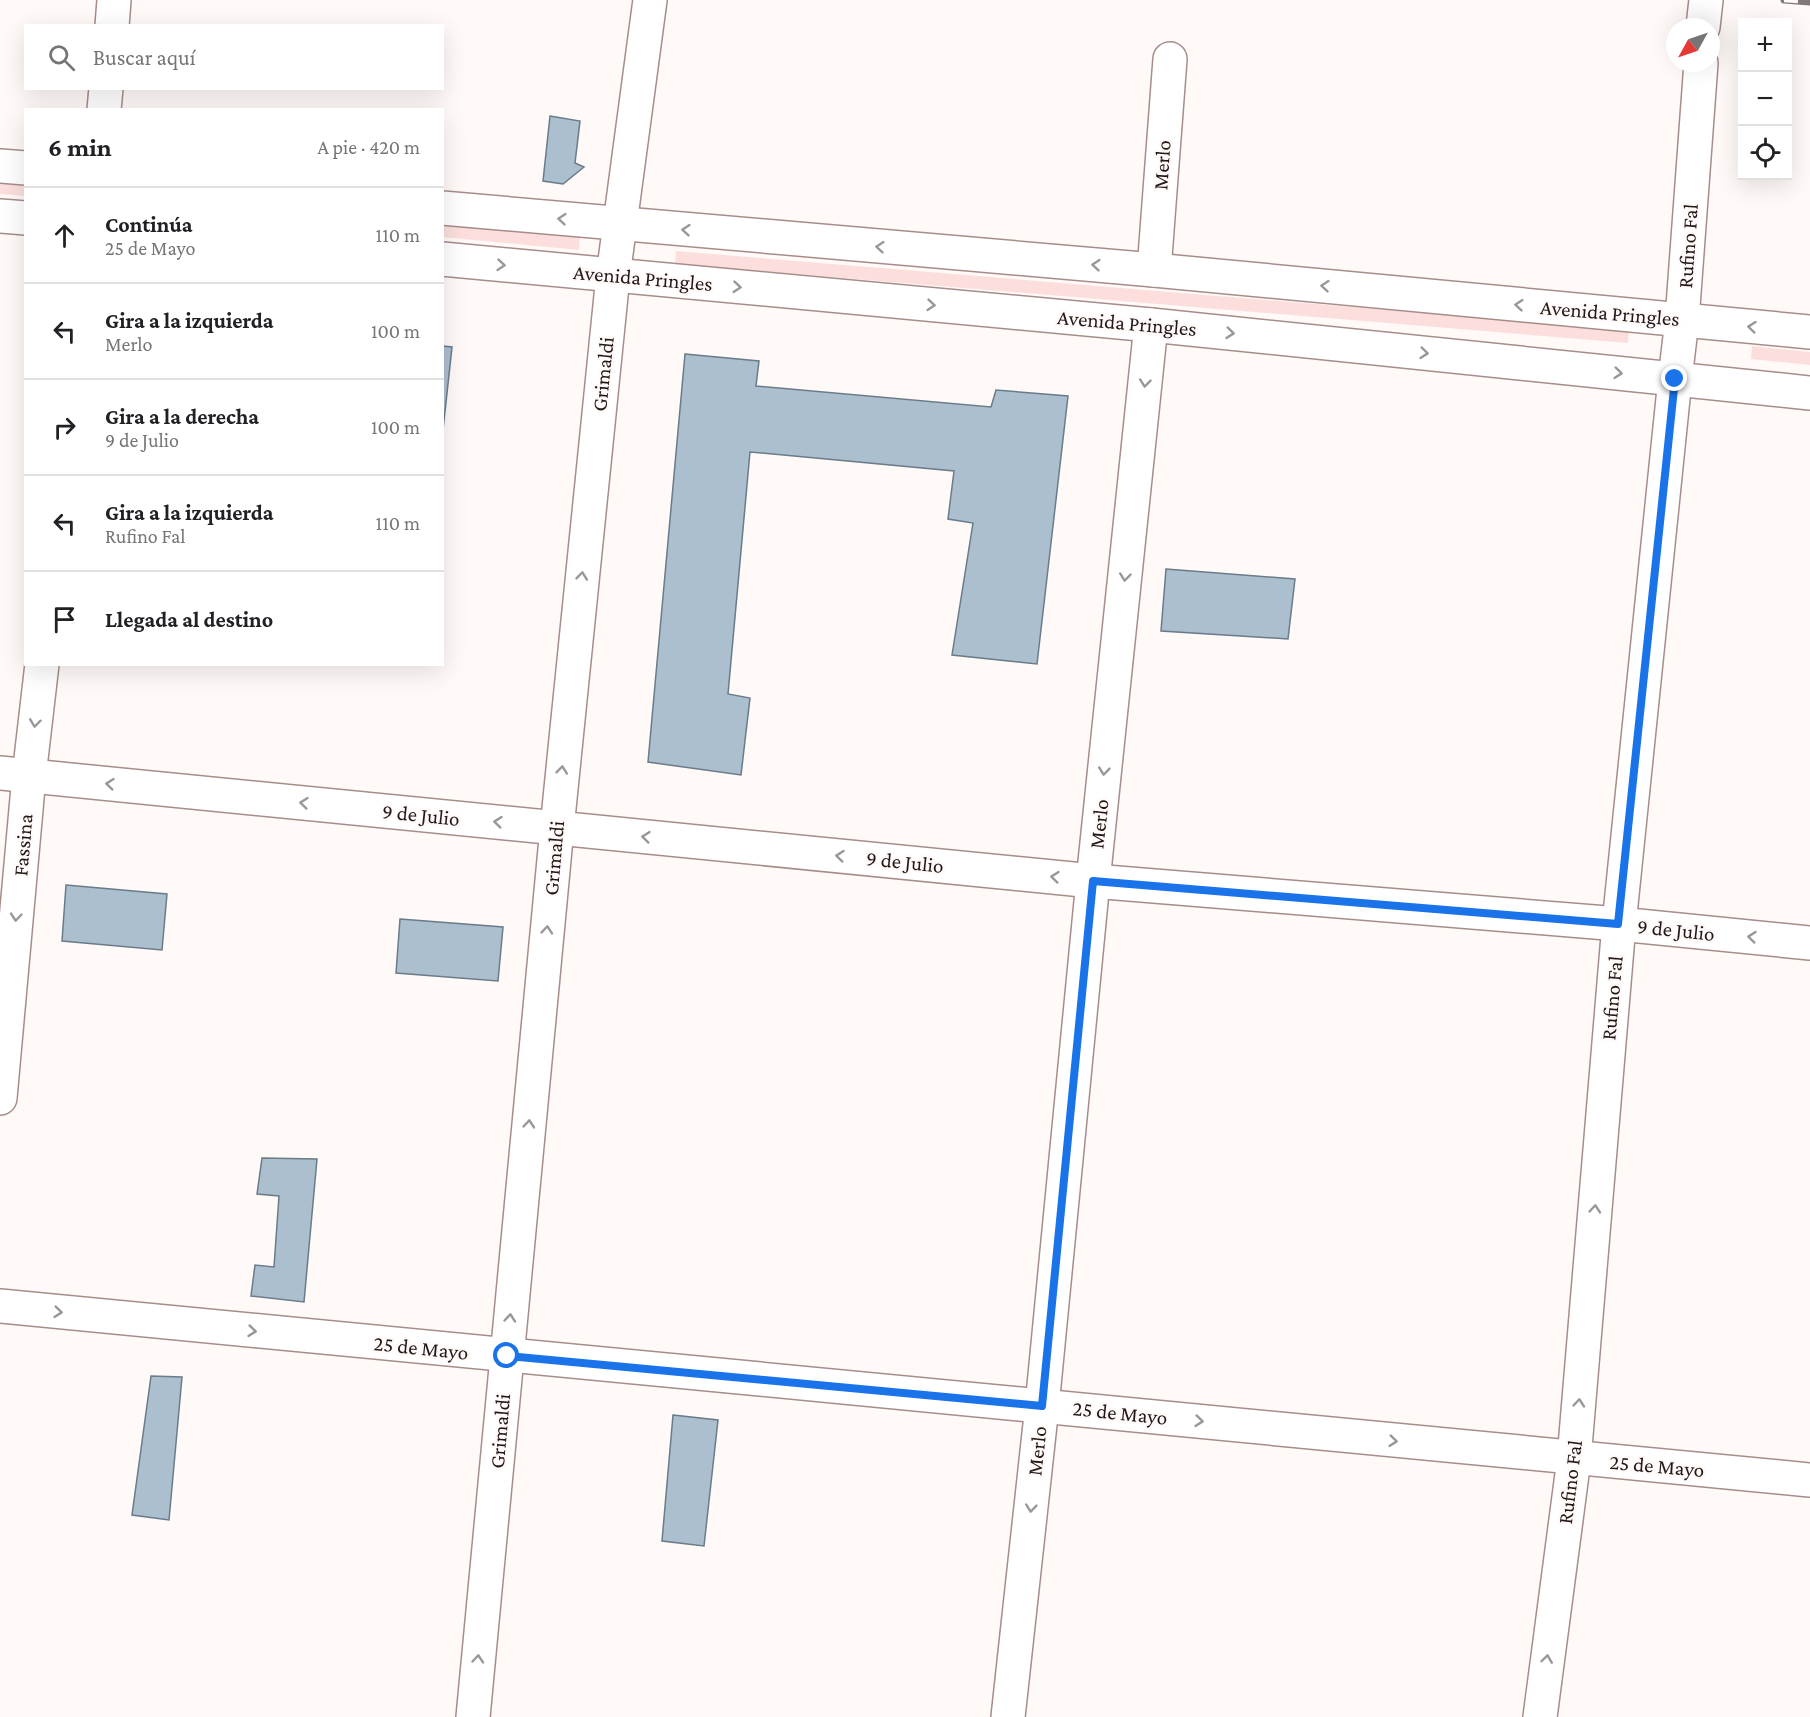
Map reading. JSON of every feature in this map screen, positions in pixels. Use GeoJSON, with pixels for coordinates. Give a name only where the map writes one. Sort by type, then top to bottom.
{"type":"FeatureCollection","features":[{"type":"Feature","properties":{"kind":"street"},"geometry":{"type":"LineString","coordinates":[[112,24],[114,0]]}},
{"type":"Feature","properties":{"kind":"street","name":"Grimaldi"},"geometry":{"type":"LineString","coordinates":[[473,1717],[556,828],[613,276],[650,0]]}},
{"type":"Feature","properties":{"kind":"street"},"geometry":{"type":"LineString","coordinates":[[1704,18],[1706,0]]}},
{"type":"Feature","properties":{"kind":"street","name":"Merlo"},"geometry":{"type":"LineString","coordinates":[[1154,270],[1170,59]]}},
{"type":"Feature","properties":{"kind":"street","name":"Rufino Fal"},"geometry":{"type":"LineString","coordinates":[[1539,1717],[1574,1459],[1618,924],[1682,320],[1700,72]]}},
{"type":"Feature","properties":{"kind":"street"},"geometry":{"type":"LineString","coordinates":[[104,108],[106,90]]}},
{"type":"Feature","properties":{"kind":"street"},"geometry":{"type":"LineString","coordinates":[[0,166],[24,168]]}},
{"type":"Feature","properties":{"kind":"street","name":"Avenida Pringles"},"geometry":{"type":"LineString","coordinates":[[444,208],[1154,270],[1810,332]]}},
{"type":"Feature","properties":{"kind":"street"},"geometry":{"type":"LineString","coordinates":[[0,216],[24,218]]}},
{"type":"Feature","properties":{"kind":"street","name":"Avenida Pringles"},"geometry":{"type":"LineString","coordinates":[[444,259],[1151,325],[1810,393]]}},
{"type":"Feature","properties":{"kind":"street","name":"Merlo"},"geometry":{"type":"LineString","coordinates":[[1008,1717],[1042,1406],[1093,881],[1151,325]]}},
{"type":"Feature","properties":{"kind":"street","name":"Fassina"},"geometry":{"type":"LineString","coordinates":[[0,1098],[14,774],[41,666]]}},
{"type":"Feature","properties":{"kind":"street","name":"9 de Julio"},"geometry":{"type":"LineString","coordinates":[[14,774],[1093,881],[1618,924],[1810,943]]}},
{"type":"Feature","properties":{"kind":"street","name":"25 de Mayo"},"geometry":{"type":"LineString","coordinates":[[0,1306],[1810,1480]]}},
{"type":"Feature","properties":{"kind":"shaded area"},"geometry":{"type":"Polygon","coordinates":[[[0,180],[24,183],[24,196],[0,194],[0,180]]]}},
{"type":"Feature","properties":{"kind":"shaded area"},"geometry":{"type":"Polygon","coordinates":[[[444,223],[580,236],[579,250],[444,237],[444,223]]]}},
{"type":"Feature","properties":{"kind":"shaded area"},"geometry":{"type":"Polygon","coordinates":[[[676,251],[1629,330],[1628,343],[675,264],[676,251]]]}},
{"type":"Feature","properties":{"kind":"shaded area"},"geometry":{"type":"Polygon","coordinates":[[[1752,346],[1810,352],[1810,365],[1751,359],[1752,346]]]}},
{"type":"Feature","properties":{"kind":"building"},"geometry":{"type":"Polygon","coordinates":[[[550,116],[580,121],[575,163],[584,167],[563,184],[543,181],[550,116]]]}},
{"type":"Feature","properties":{"kind":"building"},"geometry":{"type":"Polygon","coordinates":[[[444,346],[452,347],[444,421],[444,346]]]}},
{"type":"Feature","properties":{"kind":"building"},"geometry":{"type":"Polygon","coordinates":[[[685,354],[759,361],[756,386],[991,407],[996,390],[1068,396],[1037,664],[952,655],[973,523],[948,519],[954,471],[750,452],[728,694],[750,698],[741,775],[648,762],[685,354]]]}},
{"type":"Feature","properties":{"kind":"building"},"geometry":{"type":"Polygon","coordinates":[[[1166,569],[1295,579],[1288,639],[1161,631],[1166,569]]]}},
{"type":"Feature","properties":{"kind":"building"},"geometry":{"type":"Polygon","coordinates":[[[66,885],[167,894],[162,950],[62,941],[66,885]]]}},
{"type":"Feature","properties":{"kind":"building"},"geometry":{"type":"Polygon","coordinates":[[[400,919],[503,927],[498,981],[396,973],[400,919]]]}},
{"type":"Feature","properties":{"kind":"building"},"geometry":{"type":"Polygon","coordinates":[[[262,1158],[317,1159],[304,1302],[251,1296],[255,1265],[274,1267],[279,1196],[257,1194],[262,1158]]]}},
{"type":"Feature","properties":{"kind":"building"},"geometry":{"type":"Polygon","coordinates":[[[151,1376],[182,1377],[169,1520],[132,1515],[151,1376]]]}},
{"type":"Feature","properties":{"kind":"building"},"geometry":{"type":"Polygon","coordinates":[[[673,1415],[718,1420],[704,1546],[662,1541],[673,1415]]]}},
{"type":"Feature","properties":{"kind":"railway"},"geometry":{"type":"LineString","coordinates":[[1784,0],[1810,2]]}},
{"type":"Feature","properties":{"kind":"route"},"geometry":{"type":"LineString","coordinates":[[507,1356],[1042,1406],[1093,881],[1618,924],[1675,379]]}}]}
